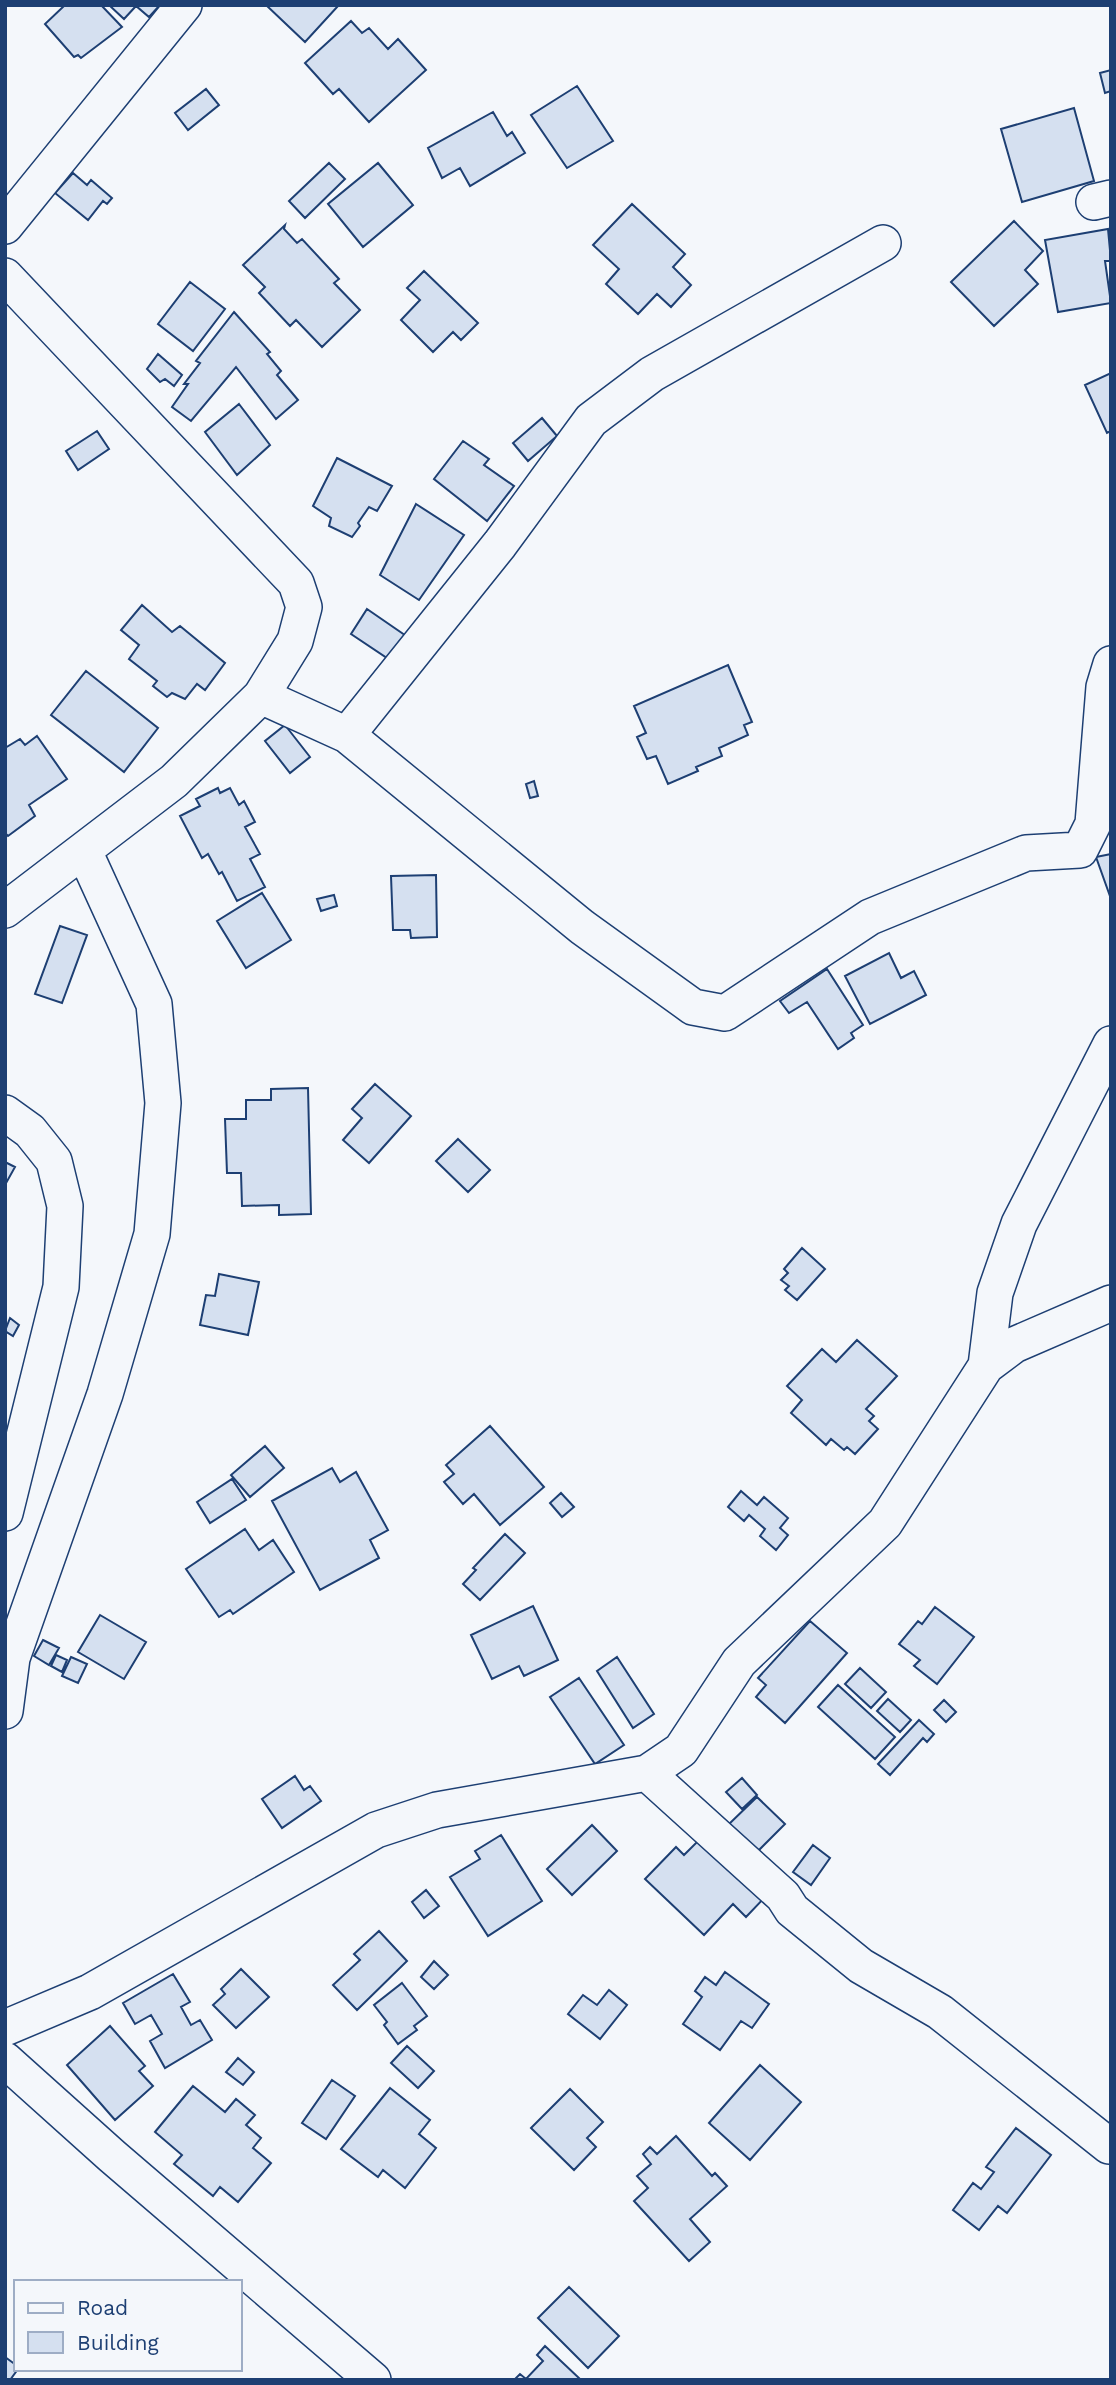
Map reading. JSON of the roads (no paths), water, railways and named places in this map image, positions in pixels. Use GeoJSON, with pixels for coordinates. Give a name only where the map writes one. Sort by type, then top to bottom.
{"type":"FeatureCollection","features":[{"type":"Feature","properties":{"kind":"street"},"geometry":{"type":"LineString","coordinates":[[5,226],[184,5]]}},
{"type":"Feature","properties":{"kind":"street"},"geometry":{"type":"LineString","coordinates":[[347,735],[500,544],[591,420],[652,374],[883,243]]}},
{"type":"Feature","properties":{"kind":"street"},"geometry":{"type":"LineString","coordinates":[[5,276],[296,583],[304,607],[295,641],[261,696],[174,781],[5,910]]}},
{"type":"Feature","properties":{"kind":"street"},"geometry":{"type":"LineString","coordinates":[[261,696],[347,735],[582,927],[692,1007],[725,1013],[870,917],[1026,853],[1080,850],[1093,824],[1104,687],[1111,664]]}},
{"type":"Feature","properties":{"kind":"street"},"geometry":{"type":"LineString","coordinates":[[5,1711],[9,1643],[105,1394],[152,1234],[163,1103],[155,1004],[84,850]]}},
{"type":"Feature","properties":{"kind":"street"},"geometry":{"type":"LineString","coordinates":[[986,1366],[995,1293],[1019,1224],[1111,1044]]}},
{"type":"Feature","properties":{"kind":"street"},"geometry":{"type":"LineString","coordinates":[[5,1113],[30,1131],[54,1161],[65,1206],[61,1287],[5,1513]]}},
{"type":"Feature","properties":{"kind":"street"},"geometry":{"type":"LineString","coordinates":[[5,2028],[90,1992],[376,1830],[437,1810],[647,1773],[681,1751],[739,1662],[885,1523],[986,1366],[1014,1345],[1111,1303]]}},
{"type":"Feature","properties":{"kind":"street"},"geometry":{"type":"LineString","coordinates":[[647,1773],[783,1896],[792,1910],[861,1966],[940,2012],[1109,2146]]}},
{"type":"Feature","properties":{"kind":"street"},"geometry":{"type":"LineString","coordinates":[[5,2060],[112,2156],[373,2380]]}}]}
